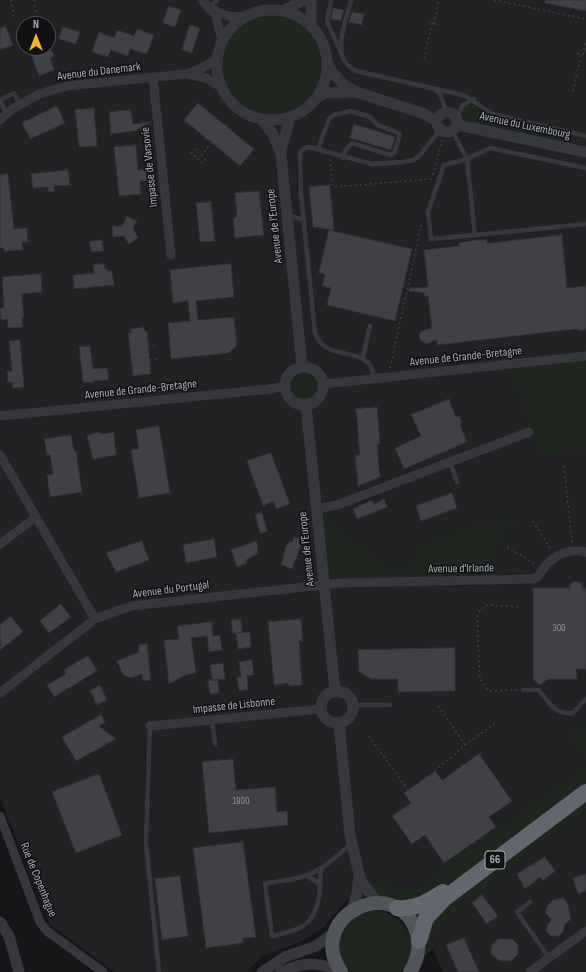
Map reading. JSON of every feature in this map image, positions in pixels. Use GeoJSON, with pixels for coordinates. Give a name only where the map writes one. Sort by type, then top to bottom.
{"type":"FeatureCollection","features":[{"type":"Feature","properties":{"kind":"highway","name":"66"},"geometry":{"type":"LineString","coordinates":[[397,908],[412,908],[433,898],[586,786]]}},
{"type":"Feature","properties":{"kind":"highway","name":"66"},"geometry":{"type":"LineString","coordinates":[[418,941],[426,918],[445,898],[586,792]]}},
{"type":"Feature","properties":{"kind":"main road"},"geometry":{"type":"LineString","coordinates":[[341,972],[332,948],[335,932],[344,916],[352,910],[364,904],[378,903],[397,908],[411,921],[418,941],[417,957],[414,969]]}},
{"type":"Feature","properties":{"kind":"street"},"geometry":{"type":"LineString","coordinates":[[202,0],[210,7],[227,16],[236,18],[271,10],[283,11],[303,19],[311,25],[323,43],[328,64],[338,80],[359,93],[422,114],[440,130]]}},
{"type":"Feature","properties":{"kind":"street"},"geometry":{"type":"LineString","coordinates":[[283,11],[303,0]]}},
{"type":"Feature","properties":{"kind":"street"},"geometry":{"type":"LineString","coordinates":[[311,0],[311,25]]}},
{"type":"Feature","properties":{"kind":"street"},"geometry":{"type":"LineString","coordinates":[[210,7],[218,22],[222,41]]}},
{"type":"Feature","properties":{"kind":"street"},"geometry":{"type":"LineString","coordinates":[[248,15],[229,30],[222,41],[217,59],[217,69],[222,88],[232,102],[245,113],[261,119],[280,120],[299,113],[326,93],[359,93]]}},
{"type":"Feature","properties":{"kind":"street","name":"Avenue du Danemark"},"geometry":{"type":"LineString","coordinates":[[3,117],[20,104],[39,94],[67,86],[186,74],[200,69],[217,59]]}},
{"type":"Feature","properties":{"kind":"street"},"geometry":{"type":"LineString","coordinates":[[315,100],[322,89],[328,64]]}},
{"type":"Feature","properties":{"kind":"street","name":"Avenue du Danemark"},"geometry":{"type":"LineString","coordinates":[[186,74],[206,78],[222,88]]}},
{"type":"Feature","properties":{"kind":"street","name":"Impasse de Varsovie"},"geometry":{"type":"LineString","coordinates":[[153,77],[171,255]]}},
{"type":"Feature","properties":{"kind":"street"},"geometry":{"type":"LineString","coordinates":[[440,130],[440,115],[453,121]]}},
{"type":"Feature","properties":{"kind":"street","name":"Avenue de l'Europe"},"geometry":{"type":"LineString","coordinates":[[281,154],[285,134],[290,123],[289,117]]}},
{"type":"Feature","properties":{"kind":"street","name":"Avenue de l'Europe"},"geometry":{"type":"LineString","coordinates":[[261,119],[273,134],[281,154],[302,366]]}},
{"type":"Feature","properties":{"kind":"street","name":"Avenue du Luxembourg"},"geometry":{"type":"LineString","coordinates":[[440,130],[446,133],[453,121],[586,152]]}},
{"type":"Feature","properties":{"kind":"street","name":"Avenue de Grande-Bretagne"},"geometry":{"type":"LineString","coordinates":[[324,384],[374,374],[388,377],[586,356]]}},
{"type":"Feature","properties":{"kind":"street"},"geometry":{"type":"LineString","coordinates":[[302,366],[308,366],[319,373],[324,384],[321,396],[312,404],[306,405],[299,404],[289,398],[285,386],[288,375],[302,366]]}},
{"type":"Feature","properties":{"kind":"street","name":"Avenue de Grande-Bretagne"},"geometry":{"type":"LineString","coordinates":[[0,416],[270,389],[285,386]]}},
{"type":"Feature","properties":{"kind":"street","name":"Avenue de l'Europe"},"geometry":{"type":"LineString","coordinates":[[306,405],[335,691]]}},
{"type":"Feature","properties":{"kind":"street"},"geometry":{"type":"LineString","coordinates":[[317,509],[337,505],[530,432]]}},
{"type":"Feature","properties":{"kind":"street"},"geometry":{"type":"LineString","coordinates":[[0,455],[95,619]]}},
{"type":"Feature","properties":{"kind":"street"},"geometry":{"type":"LineString","coordinates":[[0,544],[36,517]]}},
{"type":"Feature","properties":{"kind":"street","name":"Avenue d'Irlande"},"geometry":{"type":"LineString","coordinates":[[324,584],[533,579],[538,577],[542,568],[555,556],[572,550],[586,552]]}},
{"type":"Feature","properties":{"kind":"street","name":"Avenue du Portugal"},"geometry":{"type":"LineString","coordinates":[[0,693],[95,619],[131,606],[324,584]]}},
{"type":"Feature","properties":{"kind":"street"},"geometry":{"type":"LineString","coordinates":[[340,691],[349,696],[353,705],[353,710],[348,719],[339,723],[329,721],[322,714],[321,709],[323,699],[330,692],[340,691]]}},
{"type":"Feature","properties":{"kind":"street","name":"Impasse de Lisbonne"},"geometry":{"type":"LineString","coordinates":[[150,726],[321,709]]}},
{"type":"Feature","properties":{"kind":"street"},"geometry":{"type":"LineString","coordinates":[[339,723],[352,842],[359,874],[363,884],[378,903]]}},
{"type":"Feature","properties":{"kind":"street","name":"Rue de Copenhague"},"geometry":{"type":"LineString","coordinates":[[0,816],[40,922],[47,931],[103,972]]}},
{"type":"Feature","properties":{"kind":"street"},"geometry":{"type":"LineString","coordinates":[[352,910],[357,894],[359,874]]}},
{"type":"Feature","properties":{"kind":"street"},"geometry":{"type":"LineString","coordinates":[[0,922],[9,936],[19,972]]}},
{"type":"Feature","properties":{"kind":"street"},"geometry":{"type":"LineString","coordinates":[[530,972],[586,930]]}},
{"type":"Feature","properties":{"kind":"street"},"geometry":{"type":"LineString","coordinates":[[262,972],[284,957],[316,946],[335,932]]}},
{"type":"Feature","properties":{"kind":"street"},"geometry":{"type":"LineString","coordinates":[[281,972],[309,963],[321,964],[341,972]]}},
{"type":"Feature","properties":{"kind":"lane"},"geometry":{"type":"LineString","coordinates":[[210,7],[218,0]]}},
{"type":"Feature","properties":{"kind":"lane"},"geometry":{"type":"LineString","coordinates":[[331,0],[327,21],[343,57],[350,67],[356,71],[463,94],[474,99],[486,111],[493,114],[586,136]]}},
{"type":"Feature","properties":{"kind":"lane"},"geometry":{"type":"LineString","coordinates":[[343,57],[342,40],[351,0]]}},
{"type":"Feature","properties":{"kind":"lane"},"geometry":{"type":"LineString","coordinates":[[433,88],[440,93],[453,121],[467,159],[475,235]]}},
{"type":"Feature","properties":{"kind":"lane"},"geometry":{"type":"LineString","coordinates":[[3,117],[0,100],[14,93],[20,104]]}},
{"type":"Feature","properties":{"kind":"lane"},"geometry":{"type":"LineString","coordinates":[[453,121],[463,105],[474,99]]}},
{"type":"Feature","properties":{"kind":"lane"},"geometry":{"type":"LineString","coordinates":[[318,149],[329,119],[344,112],[350,111],[370,117],[378,125],[400,134],[394,153],[390,155],[352,143],[346,149],[343,158]]}},
{"type":"Feature","properties":{"kind":"lane"},"geometry":{"type":"LineString","coordinates":[[374,374],[363,357],[323,347],[317,341],[312,311],[303,220],[300,153],[302,149],[309,147],[343,158],[372,164],[414,160],[421,154],[440,130]]}},
{"type":"Feature","properties":{"kind":"lane"},"geometry":{"type":"LineString","coordinates":[[586,168],[490,148],[467,159],[444,165],[428,212],[431,239],[586,224]]}},
{"type":"Feature","properties":{"kind":"lane"},"geometry":{"type":"LineString","coordinates":[[287,214],[303,220]]}},
{"type":"Feature","properties":{"kind":"lane"},"geometry":{"type":"LineString","coordinates":[[363,357],[370,326]]}},
{"type":"Feature","properties":{"kind":"lane"},"geometry":{"type":"LineString","coordinates":[[450,462],[457,482]]}},
{"type":"Feature","properties":{"kind":"lane"},"geometry":{"type":"LineString","coordinates":[[523,690],[539,690],[554,710],[564,714],[573,713],[586,699]]}},
{"type":"Feature","properties":{"kind":"lane"},"geometry":{"type":"LineString","coordinates":[[353,705],[390,705]]}},
{"type":"Feature","properties":{"kind":"lane"},"geometry":{"type":"LineString","coordinates":[[212,720],[215,744]]}},
{"type":"Feature","properties":{"kind":"lane"},"geometry":{"type":"LineString","coordinates":[[150,726],[146,842],[159,972]]}},
{"type":"Feature","properties":{"kind":"lane"},"geometry":{"type":"LineString","coordinates":[[320,868],[320,884],[317,906],[310,919],[301,928],[272,936],[265,884],[289,880],[320,868],[352,842]]}},
{"type":"Feature","properties":{"kind":"lane"},"geometry":{"type":"LineString","coordinates":[[306,874],[320,884]]}},
{"type":"Feature","properties":{"kind":"lane"},"geometry":{"type":"LineString","coordinates":[[530,902],[517,912],[550,958]]}},
{"type":"Feature","properties":{"kind":"path"},"geometry":{"type":"LineString","coordinates":[[11,0],[14,18]]}},
{"type":"Feature","properties":{"kind":"path"},"geometry":{"type":"LineString","coordinates":[[34,0],[36,13]]}},
{"type":"Feature","properties":{"kind":"path"},"geometry":{"type":"LineString","coordinates":[[424,59],[439,0]]}},
{"type":"Feature","properties":{"kind":"path"},"geometry":{"type":"LineString","coordinates":[[494,0],[586,19]]}},
{"type":"Feature","properties":{"kind":"path"},"geometry":{"type":"LineString","coordinates":[[428,22],[439,25]]}},
{"type":"Feature","properties":{"kind":"path"},"geometry":{"type":"LineString","coordinates":[[574,91],[586,40]]}},
{"type":"Feature","properties":{"kind":"path"},"geometry":{"type":"LineString","coordinates":[[577,53],[586,55]]}},
{"type":"Feature","properties":{"kind":"path"},"geometry":{"type":"LineString","coordinates":[[431,185],[440,130]]}},
{"type":"Feature","properties":{"kind":"path"},"geometry":{"type":"LineString","coordinates":[[198,160],[212,143]]}},
{"type":"Feature","properties":{"kind":"path"},"geometry":{"type":"LineString","coordinates":[[196,149],[191,152],[198,160],[203,163],[206,158]]}},
{"type":"Feature","properties":{"kind":"path"},"geometry":{"type":"LineString","coordinates":[[330,153],[333,187],[432,179]]}},
{"type":"Feature","properties":{"kind":"path"},"geometry":{"type":"LineString","coordinates":[[388,377],[423,218]]}},
{"type":"Feature","properties":{"kind":"path"},"geometry":{"type":"LineString","coordinates":[[148,346],[156,345]]}},
{"type":"Feature","properties":{"kind":"path"},"geometry":{"type":"LineString","coordinates":[[150,360],[158,359]]}},
{"type":"Feature","properties":{"kind":"path"},"geometry":{"type":"LineString","coordinates":[[564,466],[572,550]]}},
{"type":"Feature","properties":{"kind":"path"},"geometry":{"type":"LineString","coordinates":[[533,520],[555,556]]}},
{"type":"Feature","properties":{"kind":"path"},"geometry":{"type":"LineString","coordinates":[[507,547],[542,568]]}},
{"type":"Feature","properties":{"kind":"path"},"geometry":{"type":"LineString","coordinates":[[521,607],[488,605],[480,610],[477,618],[480,679],[489,692],[523,690]]}},
{"type":"Feature","properties":{"kind":"path"},"geometry":{"type":"LineString","coordinates":[[437,704],[465,745]]}},
{"type":"Feature","properties":{"kind":"path"},"geometry":{"type":"LineString","coordinates":[[435,771],[465,745],[497,722]]}},
{"type":"Feature","properties":{"kind":"path"},"geometry":{"type":"LineString","coordinates":[[369,736],[408,790]]}},
{"type":"Feature","properties":{"kind":"shaded area"},"geometry":{"type":"Polygon","coordinates":[[[0,0],[586,0],[586,775],[422,894],[385,894],[347,899],[323,928],[300,942],[262,956],[247,972],[115,972],[50,925],[0,797],[0,0]]]}},
{"type":"Feature","properties":{"kind":"shaded area"},"geometry":{"type":"Polygon","coordinates":[[[271,16],[281,17],[298,24],[312,38],[319,55],[319,75],[312,92],[298,106],[281,113],[271,114],[261,113],[244,106],[230,92],[223,75],[222,65],[223,55],[230,38],[244,24],[261,17],[271,16]]]}},
{"type":"Feature","properties":{"kind":"shaded area"},"geometry":{"type":"Polygon","coordinates":[[[472,105],[487,119],[586,140],[586,146],[470,122],[465,117],[463,112],[464,107],[472,105]]]}},
{"type":"Feature","properties":{"kind":"shaded area"},"geometry":{"type":"Polygon","coordinates":[[[586,356],[586,453],[570,452],[538,457],[507,365],[586,356]]]}},
{"type":"Feature","properties":{"kind":"shaded area"},"geometry":{"type":"Polygon","coordinates":[[[304,374],[312,377],[315,385],[312,393],[304,396],[296,393],[293,385],[296,377],[304,374]]]}},
{"type":"Feature","properties":{"kind":"shaded area"},"geometry":{"type":"Polygon","coordinates":[[[327,518],[391,569],[419,561],[414,546],[473,524],[526,518],[516,527],[512,524],[494,551],[485,580],[324,584],[317,519],[327,518]]]}},
{"type":"Feature","properties":{"kind":"shaded area"},"geometry":{"type":"Polygon","coordinates":[[[586,724],[586,759],[564,729],[578,730],[586,724]]]}},
{"type":"Feature","properties":{"kind":"shaded area"},"geometry":{"type":"Polygon","coordinates":[[[586,764],[586,811],[554,834],[443,922],[433,949],[415,964],[415,928],[378,903],[375,881],[389,883],[409,889],[422,884],[586,764]]]}},
{"type":"Feature","properties":{"kind":"shaded area"},"geometry":{"type":"Polygon","coordinates":[[[586,811],[586,972],[443,972],[433,949],[443,922],[554,834],[586,811]]]}},
{"type":"Feature","properties":{"kind":"shaded area"},"geometry":{"type":"Polygon","coordinates":[[[376,910],[387,913],[396,918],[408,933],[411,942],[411,952],[408,962],[401,972],[349,972],[342,962],[339,952],[339,942],[342,933],[347,925],[355,918],[364,913],[376,910]]]}},
{"type":"Feature","properties":{"kind":"building"},"geometry":{"type":"Polygon","coordinates":[[[546,0],[586,0],[586,11],[545,3],[546,0]]]}},
{"type":"Feature","properties":{"kind":"building"},"geometry":{"type":"Polygon","coordinates":[[[169,6],[181,10],[175,27],[163,23],[169,6]]]}},
{"type":"Feature","properties":{"kind":"building"},"geometry":{"type":"Polygon","coordinates":[[[333,8],[344,10],[341,21],[331,19],[333,8]]]}},
{"type":"Feature","properties":{"kind":"building"},"geometry":{"type":"Polygon","coordinates":[[[352,12],[364,14],[362,25],[349,22],[352,12]]]}},
{"type":"Feature","properties":{"kind":"building"},"geometry":{"type":"Polygon","coordinates":[[[190,25],[200,28],[192,53],[182,50],[190,25]]]}},
{"type":"Feature","properties":{"kind":"building"},"geometry":{"type":"Polygon","coordinates":[[[6,27],[13,45],[0,50],[0,28],[6,27]]]}},
{"type":"Feature","properties":{"kind":"building"},"geometry":{"type":"Polygon","coordinates":[[[63,27],[80,32],[76,44],[59,39],[63,27]]]}},
{"type":"Feature","properties":{"kind":"building"},"geometry":{"type":"Polygon","coordinates":[[[137,29],[154,35],[147,54],[130,49],[128,56],[111,50],[108,57],[92,52],[99,32],[114,38],[117,30],[134,36],[137,29]]]}},
{"type":"Feature","properties":{"kind":"building"},"geometry":{"type":"Polygon","coordinates":[[[32,56],[54,56],[50,58],[54,70],[39,76],[32,56]]]}},
{"type":"Feature","properties":{"kind":"building"},"geometry":{"type":"Polygon","coordinates":[[[198,103],[254,149],[240,166],[184,120],[198,103]]]}},
{"type":"Feature","properties":{"kind":"building"},"geometry":{"type":"Polygon","coordinates":[[[57,106],[65,123],[30,139],[22,123],[57,106]]]}},
{"type":"Feature","properties":{"kind":"building"},"geometry":{"type":"Polygon","coordinates":[[[94,108],[97,146],[79,147],[75,110],[94,108]]]}},
{"type":"Feature","properties":{"kind":"building"},"geometry":{"type":"Polygon","coordinates":[[[131,110],[133,124],[151,122],[135,131],[111,134],[109,112],[131,110]]]}},
{"type":"Feature","properties":{"kind":"building"},"geometry":{"type":"Polygon","coordinates":[[[354,124],[395,137],[391,150],[350,138],[354,124]]]}},
{"type":"Feature","properties":{"kind":"building"},"geometry":{"type":"Polygon","coordinates":[[[136,145],[138,170],[146,169],[147,181],[140,181],[141,194],[119,196],[114,147],[136,145]]]}},
{"type":"Feature","properties":{"kind":"building"},"geometry":{"type":"Polygon","coordinates":[[[68,170],[70,185],[54,186],[55,191],[48,192],[48,187],[33,188],[31,174],[68,170]]]}},
{"type":"Feature","properties":{"kind":"building"},"geometry":{"type":"Polygon","coordinates":[[[8,174],[14,229],[27,228],[28,242],[22,242],[23,250],[4,251],[4,248],[0,248],[0,175],[8,174]]]}},
{"type":"Feature","properties":{"kind":"building"},"geometry":{"type":"Polygon","coordinates":[[[330,185],[334,230],[313,227],[309,187],[330,185]]]}},
{"type":"Feature","properties":{"kind":"building"},"geometry":{"type":"Polygon","coordinates":[[[259,191],[264,235],[235,238],[233,218],[237,217],[235,193],[259,191]]]}},
{"type":"Feature","properties":{"kind":"building"},"geometry":{"type":"Polygon","coordinates":[[[211,202],[215,241],[200,242],[196,203],[211,202]]]}},
{"type":"Feature","properties":{"kind":"building"},"geometry":{"type":"Polygon","coordinates":[[[127,216],[137,221],[133,228],[138,238],[129,244],[124,236],[113,237],[112,226],[122,226],[127,216]]]}},
{"type":"Feature","properties":{"kind":"building"},"geometry":{"type":"Polygon","coordinates":[[[329,230],[412,249],[395,321],[327,305],[331,288],[322,286],[325,274],[319,273],[329,230]]]}},
{"type":"Feature","properties":{"kind":"building"},"geometry":{"type":"Polygon","coordinates":[[[562,235],[567,288],[586,286],[586,329],[582,331],[576,329],[437,345],[437,340],[426,344],[420,340],[419,335],[421,331],[432,328],[428,296],[425,297],[424,293],[409,291],[409,288],[428,287],[424,250],[459,246],[459,243],[475,240],[487,240],[487,243],[562,235]]]}},
{"type":"Feature","properties":{"kind":"building"},"geometry":{"type":"Polygon","coordinates":[[[102,240],[104,251],[91,252],[89,242],[102,240]]]}},
{"type":"Feature","properties":{"kind":"building"},"geometry":{"type":"Polygon","coordinates":[[[104,264],[107,271],[112,271],[114,285],[74,289],[73,275],[94,273],[93,265],[104,264]]]}},
{"type":"Feature","properties":{"kind":"building"},"geometry":{"type":"Polygon","coordinates":[[[231,264],[234,297],[196,301],[198,320],[234,317],[237,345],[229,353],[171,359],[168,323],[190,321],[188,301],[173,303],[170,270],[231,264]]]}},
{"type":"Feature","properties":{"kind":"building"},"geometry":{"type":"Polygon","coordinates":[[[41,274],[42,292],[22,294],[24,317],[22,317],[23,327],[8,328],[7,319],[1,320],[0,308],[4,308],[2,277],[41,274]]]}},
{"type":"Feature","properties":{"kind":"building"},"geometry":{"type":"Polygon","coordinates":[[[144,327],[144,331],[147,331],[151,374],[133,376],[128,333],[131,333],[130,329],[144,327]]]}},
{"type":"Feature","properties":{"kind":"building"},"geometry":{"type":"Polygon","coordinates":[[[20,340],[24,387],[13,388],[12,382],[8,382],[7,371],[12,371],[9,341],[20,340]]]}},
{"type":"Feature","properties":{"kind":"building"},"geometry":{"type":"Polygon","coordinates":[[[90,346],[93,369],[107,368],[109,380],[93,381],[93,383],[83,382],[79,347],[90,346]]]}},
{"type":"Feature","properties":{"kind":"building"},"geometry":{"type":"Polygon","coordinates":[[[449,399],[456,417],[459,416],[462,423],[460,424],[467,442],[404,469],[395,448],[421,436],[411,415],[449,399]]]}},
{"type":"Feature","properties":{"kind":"building"},"geometry":{"type":"Polygon","coordinates":[[[377,407],[380,444],[377,444],[380,477],[358,486],[355,455],[360,455],[356,409],[377,407]]]}},
{"type":"Feature","properties":{"kind":"building"},"geometry":{"type":"Polygon","coordinates":[[[159,426],[170,493],[139,498],[131,450],[139,449],[136,430],[159,426]]]}},
{"type":"Feature","properties":{"kind":"building"},"geometry":{"type":"Polygon","coordinates":[[[97,432],[103,434],[114,432],[116,455],[93,459],[87,436],[97,432]]]}},
{"type":"Feature","properties":{"kind":"building"},"geometry":{"type":"Polygon","coordinates":[[[71,435],[74,451],[76,451],[82,492],[50,497],[47,475],[53,474],[50,454],[47,455],[44,439],[71,435]]]}},
{"type":"Feature","properties":{"kind":"building"},"geometry":{"type":"Polygon","coordinates":[[[271,453],[290,504],[276,509],[273,501],[263,506],[247,461],[271,453]]]}},
{"type":"Feature","properties":{"kind":"building"},"geometry":{"type":"Polygon","coordinates":[[[452,493],[457,508],[421,521],[416,506],[452,493]]]}},
{"type":"Feature","properties":{"kind":"building"},"geometry":{"type":"Polygon","coordinates":[[[384,499],[387,507],[357,519],[353,509],[372,500],[374,504],[384,499]]]}},
{"type":"Feature","properties":{"kind":"building"},"geometry":{"type":"Polygon","coordinates":[[[262,512],[267,531],[260,534],[255,514],[262,512]]]}},
{"type":"Feature","properties":{"kind":"building"},"geometry":{"type":"Polygon","coordinates":[[[294,537],[300,539],[299,544],[301,545],[292,569],[281,565],[286,546],[290,541],[292,542],[294,537]]]}},
{"type":"Feature","properties":{"kind":"building"},"geometry":{"type":"Polygon","coordinates":[[[214,539],[217,557],[186,563],[183,545],[214,539]]]}},
{"type":"Feature","properties":{"kind":"building"},"geometry":{"type":"Polygon","coordinates":[[[142,541],[149,560],[116,572],[106,553],[142,541]]]}},
{"type":"Feature","properties":{"kind":"building"},"geometry":{"type":"Polygon","coordinates":[[[257,541],[258,554],[246,560],[247,563],[237,567],[231,550],[257,541]]]}},
{"type":"Feature","properties":{"kind":"building"},"geometry":{"type":"Polygon","coordinates":[[[576,581],[582,584],[582,588],[586,588],[586,669],[576,669],[577,679],[548,679],[540,685],[533,679],[533,588],[570,588],[570,584],[576,581]]]}},
{"type":"Feature","properties":{"kind":"building"},"geometry":{"type":"Polygon","coordinates":[[[61,604],[71,617],[49,633],[40,621],[61,604]]]}},
{"type":"Feature","properties":{"kind":"building"},"geometry":{"type":"Polygon","coordinates":[[[11,616],[23,632],[0,650],[0,625],[11,616]]]}},
{"type":"Feature","properties":{"kind":"building"},"geometry":{"type":"Polygon","coordinates":[[[241,619],[242,632],[237,633],[250,632],[251,647],[238,649],[236,633],[233,634],[231,620],[241,619]]]}},
{"type":"Feature","properties":{"kind":"building"},"geometry":{"type":"Polygon","coordinates":[[[301,619],[303,641],[299,641],[302,685],[289,686],[288,683],[274,685],[268,622],[301,619]]]}},
{"type":"Feature","properties":{"kind":"building"},"geometry":{"type":"Polygon","coordinates":[[[212,622],[213,636],[220,635],[222,650],[209,652],[207,636],[191,638],[196,673],[186,675],[169,684],[164,640],[179,639],[177,626],[212,622]]]}},
{"type":"Feature","properties":{"kind":"building"},"geometry":{"type":"Polygon","coordinates":[[[147,644],[151,680],[143,681],[142,674],[131,678],[123,675],[117,661],[139,652],[138,645],[147,644]]]}},
{"type":"Feature","properties":{"kind":"building"},"geometry":{"type":"Polygon","coordinates":[[[455,648],[455,691],[398,692],[398,679],[371,679],[359,672],[358,650],[455,648]]]}},
{"type":"Feature","properties":{"kind":"building"},"geometry":{"type":"Polygon","coordinates":[[[88,656],[97,671],[54,697],[47,685],[66,674],[64,670],[88,656]]]}},
{"type":"Feature","properties":{"kind":"building"},"geometry":{"type":"Polygon","coordinates":[[[252,660],[254,675],[247,676],[248,690],[239,691],[237,677],[241,677],[239,662],[252,660]]]}},
{"type":"Feature","properties":{"kind":"building"},"geometry":{"type":"Polygon","coordinates":[[[223,663],[225,679],[212,680],[210,665],[223,663]]]}},
{"type":"Feature","properties":{"kind":"building"},"geometry":{"type":"Polygon","coordinates":[[[208,680],[218,680],[219,693],[210,694],[208,680]]]}},
{"type":"Feature","properties":{"kind":"building"},"geometry":{"type":"Polygon","coordinates":[[[100,685],[107,700],[97,705],[90,691],[100,685]]]}},
{"type":"Feature","properties":{"kind":"building"},"geometry":{"type":"Polygon","coordinates":[[[101,715],[105,722],[99,726],[116,739],[76,761],[62,737],[101,715]]]}},
{"type":"Feature","properties":{"kind":"building"},"geometry":{"type":"Polygon","coordinates":[[[479,754],[512,801],[489,817],[496,827],[444,863],[425,835],[412,844],[392,816],[411,803],[404,793],[435,771],[442,780],[479,754]]]}},
{"type":"Feature","properties":{"kind":"building"},"geometry":{"type":"Polygon","coordinates":[[[233,759],[236,790],[275,787],[277,812],[287,811],[288,825],[209,833],[202,762],[233,759]]]}},
{"type":"Feature","properties":{"kind":"building"},"geometry":{"type":"Polygon","coordinates":[[[99,774],[122,835],[76,853],[52,792],[99,774]]]}},
{"type":"Feature","properties":{"kind":"building"},"geometry":{"type":"Polygon","coordinates":[[[243,842],[256,937],[243,938],[243,943],[206,948],[193,848],[243,842]]]}},
{"type":"Feature","properties":{"kind":"building"},"geometry":{"type":"Polygon","coordinates":[[[545,857],[555,871],[543,881],[540,877],[525,889],[517,874],[545,857]]]}},
{"type":"Feature","properties":{"kind":"building"},"geometry":{"type":"Polygon","coordinates":[[[586,874],[586,891],[578,894],[573,878],[586,874]]]}},
{"type":"Feature","properties":{"kind":"building"},"geometry":{"type":"Polygon","coordinates":[[[180,876],[188,936],[162,940],[155,879],[180,876]]]}},
{"type":"Feature","properties":{"kind":"building"},"geometry":{"type":"Polygon","coordinates":[[[482,895],[498,916],[487,924],[472,903],[482,895]]]}},
{"type":"Feature","properties":{"kind":"building"},"geometry":{"type":"Polygon","coordinates":[[[563,898],[568,904],[571,919],[565,924],[563,932],[559,936],[551,936],[546,931],[548,924],[552,920],[545,912],[548,905],[553,900],[563,898]]]}},
{"type":"Feature","properties":{"kind":"building"},"geometry":{"type":"Polygon","coordinates":[[[464,938],[479,972],[458,972],[446,945],[464,938]]]}},
{"type":"Feature","properties":{"kind":"building"},"geometry":{"type":"Polygon","coordinates":[[[498,939],[512,939],[518,945],[518,954],[511,961],[500,961],[491,954],[491,946],[498,939]]]}}]}
